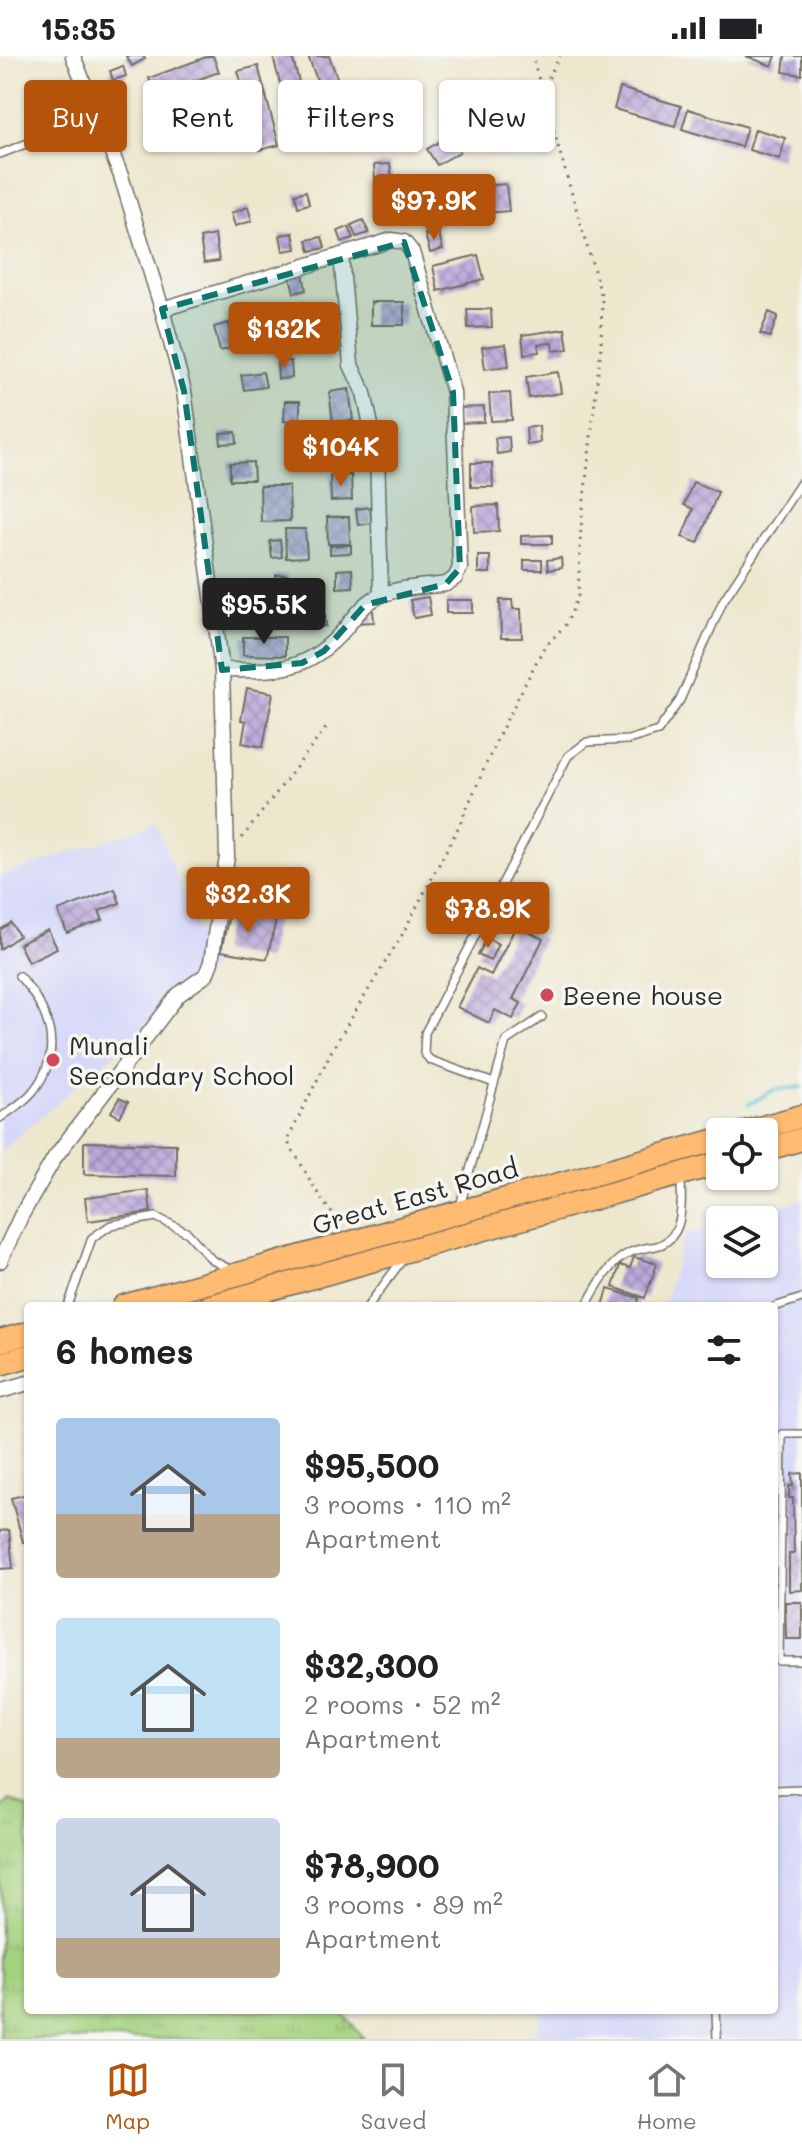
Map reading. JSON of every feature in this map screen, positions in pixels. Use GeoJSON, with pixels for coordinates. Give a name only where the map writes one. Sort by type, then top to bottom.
{"type":"FeatureCollection","features":[{"type":"Feature","properties":{"kind":"main road"},"geometry":{"type":"LineString","coordinates":[[778,1123],[802,1116]]}},
{"type":"Feature","properties":{"kind":"main road"},"geometry":{"type":"LineString","coordinates":[[778,1146],[802,1139]]}},
{"type":"Feature","properties":{"kind":"main road","name":"Great East Road"},"geometry":{"type":"LineString","coordinates":[[138,1302],[706,1143]]}},
{"type":"Feature","properties":{"kind":"main road","name":"Great East Road"},"geometry":{"type":"LineString","coordinates":[[231,1302],[706,1167]]}},
{"type":"Feature","properties":{"kind":"main road"},"geometry":{"type":"LineString","coordinates":[[0,1341],[24,1334]]}},
{"type":"Feature","properties":{"kind":"main road"},"geometry":{"type":"LineString","coordinates":[[0,1364],[24,1357]]}},
{"type":"Feature","properties":{"kind":"street"},"geometry":{"type":"LineString","coordinates":[[73,56],[82,80]]}},
{"type":"Feature","properties":{"kind":"street"},"geometry":{"type":"LineString","coordinates":[[0,1261],[21,1216],[55,1157],[178,995],[206,975],[211,962],[227,857],[222,670],[184,391],[162,309],[111,152]]}},
{"type":"Feature","properties":{"kind":"street"},"geometry":{"type":"LineString","coordinates":[[162,309],[392,240],[404,242],[412,252],[453,392],[460,568],[455,578],[446,584],[381,595],[365,605],[324,651],[302,663],[266,671],[222,670]]}},
{"type":"Feature","properties":{"kind":"street"},"geometry":{"type":"LineString","coordinates":[[341,255],[351,365],[364,393],[377,453],[381,595]]}},
{"type":"Feature","properties":{"kind":"street"},"geometry":{"type":"LineString","coordinates":[[0,1391],[24,1384]]}},
{"type":"Feature","properties":{"kind":"lane"},"geometry":{"type":"LineString","coordinates":[[0,154],[24,144]]}},
{"type":"Feature","properties":{"kind":"lane"},"geometry":{"type":"LineString","coordinates":[[494,1083],[430,1060],[424,1053],[425,1033],[568,756],[587,742],[628,740],[658,731],[680,700],[723,601],[802,481]]}},
{"type":"Feature","properties":{"kind":"lane"},"geometry":{"type":"LineString","coordinates":[[0,1118],[34,1090],[50,1060],[51,1030],[38,997],[19,976]]}},
{"type":"Feature","properties":{"kind":"lane"},"geometry":{"type":"LineString","coordinates":[[459,1212],[506,1041],[542,1017]]}},
{"type":"Feature","properties":{"kind":"lane"},"geometry":{"type":"LineString","coordinates":[[589,1302],[614,1263],[629,1252],[662,1244],[674,1235],[681,1217],[681,1175]]}},
{"type":"Feature","properties":{"kind":"lane"},"geometry":{"type":"LineString","coordinates":[[69,1302],[92,1238],[111,1225],[156,1217],[188,1233],[212,1260],[238,1274]]}},
{"type":"Feature","properties":{"kind":"lane"},"geometry":{"type":"LineString","coordinates":[[371,1302],[409,1250]]}},
{"type":"Feature","properties":{"kind":"lane"},"geometry":{"type":"LineString","coordinates":[[778,1306],[802,1298]]}},
{"type":"Feature","properties":{"kind":"lane"},"geometry":{"type":"LineString","coordinates":[[802,1434],[782,1434],[779,1661],[802,1661]]}},
{"type":"Feature","properties":{"kind":"lane"},"geometry":{"type":"LineString","coordinates":[[778,1790],[802,1789]]}},
{"type":"Feature","properties":{"kind":"lane"},"geometry":{"type":"LineString","coordinates":[[716,2014],[717,2039]]}},
{"type":"Feature","properties":{"kind":"path"},"geometry":{"type":"LineString","coordinates":[[532,56],[538,80]]}},
{"type":"Feature","properties":{"kind":"path"},"geometry":{"type":"LineString","coordinates":[[547,80],[560,56]]}},
{"type":"Feature","properties":{"kind":"path"},"geometry":{"type":"LineString","coordinates":[[357,1222],[340,1222],[326,1208],[287,1141],[333,1048],[402,935],[458,828],[499,735],[543,649],[567,623],[578,596],[581,527],[601,346],[602,298],[555,139]]}},
{"type":"Feature","properties":{"kind":"path"},"geometry":{"type":"LineString","coordinates":[[227,857],[329,724]]}},
{"type":"Feature","properties":{"kind":"highlighted area"},"geometry":{"type":"Polygon","coordinates":[[[404,242],[453,392],[460,568],[446,584],[365,605],[324,651],[302,663],[222,670],[184,391],[162,309],[404,242]]]}},
{"type":"Feature","properties":{"kind":"shaded area","name":"Munali Secondary School"},"geometry":{"type":"Polygon","coordinates":[[[156,824],[213,968],[0,1152],[0,876],[156,824]]]}},
{"type":"Feature","properties":{"kind":"shaded area"},"geometry":{"type":"Polygon","coordinates":[[[802,1199],[802,2039],[538,2039],[539,2014],[778,2014],[778,1302],[664,1302],[685,1234],[706,1228],[706,1278],[778,1278],[778,1206],[802,1199]]]}},
{"type":"Feature","properties":{"kind":"green space"},"geometry":{"type":"Polygon","coordinates":[[[10,1800],[24,1806],[24,2014],[343,2014],[364,2039],[0,2039],[0,1810],[10,1800]]]}},
{"type":"Feature","properties":{"kind":"building"},"geometry":{"type":"Polygon","coordinates":[[[126,56],[143,56],[145,59],[132,66],[126,56]]]}},
{"type":"Feature","properties":{"kind":"building"},"geometry":{"type":"Polygon","coordinates":[[[209,56],[213,56],[219,72],[197,80],[149,78],[209,56]]]}},
{"type":"Feature","properties":{"kind":"building"},"geometry":{"type":"Polygon","coordinates":[[[292,56],[298,80],[279,80],[273,57],[292,56]]]}},
{"type":"Feature","properties":{"kind":"building"},"geometry":{"type":"Polygon","coordinates":[[[308,56],[329,56],[338,80],[317,80],[308,56]]]}},
{"type":"Feature","properties":{"kind":"building"},"geometry":{"type":"Polygon","coordinates":[[[746,56],[776,56],[772,66],[746,56]]]}},
{"type":"Feature","properties":{"kind":"building"},"geometry":{"type":"Polygon","coordinates":[[[785,56],[802,56],[802,75],[783,72],[785,56]]]}},
{"type":"Feature","properties":{"kind":"building"},"geometry":{"type":"Polygon","coordinates":[[[123,66],[126,76],[113,80],[110,71],[123,66]]]}},
{"type":"Feature","properties":{"kind":"building"},"geometry":{"type":"Polygon","coordinates":[[[258,66],[262,80],[241,80],[238,71],[258,66]]]}},
{"type":"Feature","properties":{"kind":"building"},"geometry":{"type":"Polygon","coordinates":[[[262,81],[278,141],[278,145],[262,149],[262,81]]]}},
{"type":"Feature","properties":{"kind":"building"},"geometry":{"type":"Polygon","coordinates":[[[620,88],[681,106],[675,126],[614,109],[620,88]]]}},
{"type":"Feature","properties":{"kind":"building"},"geometry":{"type":"Polygon","coordinates":[[[688,109],[747,127],[741,147],[682,129],[688,109]]]}},
{"type":"Feature","properties":{"kind":"building"},"geometry":{"type":"Polygon","coordinates":[[[755,129],[785,138],[780,159],[749,150],[755,129]]]}},
{"type":"Feature","properties":{"kind":"building"},"geometry":{"type":"Polygon","coordinates":[[[439,142],[439,152],[460,152],[437,165],[427,149],[439,142]]]}},
{"type":"Feature","properties":{"kind":"building"},"geometry":{"type":"Polygon","coordinates":[[[390,164],[392,178],[375,180],[374,165],[390,164]]]}},
{"type":"Feature","properties":{"kind":"building"},"geometry":{"type":"Polygon","coordinates":[[[506,184],[509,211],[485,213],[483,186],[506,184]]]}},
{"type":"Feature","properties":{"kind":"building"},"geometry":{"type":"Polygon","coordinates":[[[306,191],[309,204],[298,207],[295,194],[306,191]]]}},
{"type":"Feature","properties":{"kind":"building"},"geometry":{"type":"Polygon","coordinates":[[[429,191],[434,207],[420,211],[416,195],[429,191]]]}},
{"type":"Feature","properties":{"kind":"building"},"geometry":{"type":"Polygon","coordinates":[[[248,207],[252,221],[235,226],[231,213],[248,207]]]}},
{"type":"Feature","properties":{"kind":"building"},"geometry":{"type":"Polygon","coordinates":[[[363,220],[369,233],[356,237],[351,225],[363,220]]]}},
{"type":"Feature","properties":{"kind":"building"},"geometry":{"type":"Polygon","coordinates":[[[349,227],[353,238],[342,242],[338,231],[349,227]]]}},
{"type":"Feature","properties":{"kind":"building"},"geometry":{"type":"Polygon","coordinates":[[[438,231],[443,249],[430,253],[425,234],[438,231]]]}},
{"type":"Feature","properties":{"kind":"building"},"geometry":{"type":"Polygon","coordinates":[[[293,233],[296,249],[283,251],[280,235],[293,233]]]}},
{"type":"Feature","properties":{"kind":"building"},"geometry":{"type":"Polygon","coordinates":[[[215,235],[219,261],[204,263],[200,238],[215,235]]]}},
{"type":"Feature","properties":{"kind":"building"},"geometry":{"type":"Polygon","coordinates":[[[322,237],[325,248],[310,251],[307,240],[322,237]]]}},
{"type":"Feature","properties":{"kind":"building"},"geometry":{"type":"Polygon","coordinates":[[[478,255],[484,279],[438,291],[433,266],[478,255]]]}},
{"type":"Feature","properties":{"kind":"building"},"geometry":{"type":"Polygon","coordinates":[[[303,273],[306,290],[294,293],[290,276],[303,273]]]}},
{"type":"Feature","properties":{"kind":"building"},"geometry":{"type":"Polygon","coordinates":[[[371,302],[404,302],[404,325],[371,325],[371,302]]]}},
{"type":"Feature","properties":{"kind":"building"},"geometry":{"type":"Polygon","coordinates":[[[467,309],[491,309],[492,327],[468,328],[467,309]]]}},
{"type":"Feature","properties":{"kind":"building"},"geometry":{"type":"Polygon","coordinates":[[[769,312],[778,316],[770,337],[760,334],[769,312]]]}},
{"type":"Feature","properties":{"kind":"building"},"geometry":{"type":"Polygon","coordinates":[[[287,314],[288,327],[262,330],[260,318],[287,314]]]}},
{"type":"Feature","properties":{"kind":"building"},"geometry":{"type":"Polygon","coordinates":[[[313,317],[318,332],[304,336],[299,321],[313,317]]]}},
{"type":"Feature","properties":{"kind":"building"},"geometry":{"type":"Polygon","coordinates":[[[229,323],[235,347],[220,351],[214,327],[229,323]]]}},
{"type":"Feature","properties":{"kind":"building"},"geometry":{"type":"Polygon","coordinates":[[[565,329],[568,349],[553,351],[552,343],[538,344],[539,352],[524,354],[522,335],[565,329]]]}},
{"type":"Feature","properties":{"kind":"building"},"geometry":{"type":"Polygon","coordinates":[[[506,344],[509,366],[485,369],[482,347],[506,344]]]}},
{"type":"Feature","properties":{"kind":"building"},"geometry":{"type":"Polygon","coordinates":[[[291,361],[292,378],[278,379],[277,362],[291,361]]]}},
{"type":"Feature","properties":{"kind":"building"},"geometry":{"type":"Polygon","coordinates":[[[263,372],[266,387],[244,390],[241,375],[263,372]]]}},
{"type":"Feature","properties":{"kind":"building"},"geometry":{"type":"Polygon","coordinates":[[[558,372],[561,393],[529,398],[526,377],[558,372]]]}},
{"type":"Feature","properties":{"kind":"building"},"geometry":{"type":"Polygon","coordinates":[[[349,389],[353,420],[333,422],[329,392],[349,389]]]}},
{"type":"Feature","properties":{"kind":"building"},"geometry":{"type":"Polygon","coordinates":[[[510,393],[512,420],[491,421],[489,394],[510,393]]]}},
{"type":"Feature","properties":{"kind":"building"},"geometry":{"type":"Polygon","coordinates":[[[285,401],[300,401],[300,422],[284,421],[285,401]]]}},
{"type":"Feature","properties":{"kind":"building"},"geometry":{"type":"Polygon","coordinates":[[[484,407],[484,422],[458,423],[458,408],[484,407]]]}},
{"type":"Feature","properties":{"kind":"building"},"geometry":{"type":"Polygon","coordinates":[[[539,426],[540,443],[527,445],[526,428],[539,426]]]}},
{"type":"Feature","properties":{"kind":"building"},"geometry":{"type":"Polygon","coordinates":[[[236,432],[237,443],[221,444],[220,433],[236,432]]]}},
{"type":"Feature","properties":{"kind":"building"},"geometry":{"type":"Polygon","coordinates":[[[509,437],[510,452],[497,454],[495,438],[509,437]]]}},
{"type":"Feature","properties":{"kind":"building"},"geometry":{"type":"Polygon","coordinates":[[[253,462],[254,480],[230,480],[230,463],[253,462]]]}},
{"type":"Feature","properties":{"kind":"building"},"geometry":{"type":"Polygon","coordinates":[[[471,463],[492,463],[493,487],[471,487],[471,463]]]}},
{"type":"Feature","properties":{"kind":"building"},"geometry":{"type":"Polygon","coordinates":[[[351,475],[352,500],[331,501],[330,476],[351,475]]]}},
{"type":"Feature","properties":{"kind":"building"},"geometry":{"type":"Polygon","coordinates":[[[693,482],[718,492],[698,543],[682,537],[693,509],[684,505],[693,482]]]}},
{"type":"Feature","properties":{"kind":"building"},"geometry":{"type":"Polygon","coordinates":[[[260,486],[289,486],[290,521],[261,522],[260,486]]]}},
{"type":"Feature","properties":{"kind":"building"},"geometry":{"type":"Polygon","coordinates":[[[498,505],[499,531],[474,532],[473,506],[498,505]]]}},
{"type":"Feature","properties":{"kind":"building"},"geometry":{"type":"Polygon","coordinates":[[[370,507],[372,523],[358,525],[356,509],[370,507]]]}},
{"type":"Feature","properties":{"kind":"building"},"geometry":{"type":"Polygon","coordinates":[[[327,517],[349,517],[350,544],[328,544],[327,517]]]}},
{"type":"Feature","properties":{"kind":"building"},"geometry":{"type":"Polygon","coordinates":[[[285,529],[305,529],[307,557],[286,558],[285,529]]]}},
{"type":"Feature","properties":{"kind":"building"},"geometry":{"type":"Polygon","coordinates":[[[552,535],[552,544],[521,544],[521,536],[552,535]]]}},
{"type":"Feature","properties":{"kind":"building"},"geometry":{"type":"Polygon","coordinates":[[[280,540],[282,557],[272,558],[270,541],[280,540]]]}},
{"type":"Feature","properties":{"kind":"building"},"geometry":{"type":"Polygon","coordinates":[[[351,545],[351,553],[330,554],[330,546],[351,545]]]}},
{"type":"Feature","properties":{"kind":"building"},"geometry":{"type":"Polygon","coordinates":[[[478,556],[490,556],[490,573],[478,573],[478,556]]]}},
{"type":"Feature","properties":{"kind":"building"},"geometry":{"type":"Polygon","coordinates":[[[561,558],[562,568],[548,570],[547,560],[561,558]]]}},
{"type":"Feature","properties":{"kind":"building"},"geometry":{"type":"Polygon","coordinates":[[[524,560],[542,560],[542,570],[524,570],[524,560]]]}},
{"type":"Feature","properties":{"kind":"building"},"geometry":{"type":"Polygon","coordinates":[[[352,569],[353,587],[337,588],[337,570],[352,569]]]}},
{"type":"Feature","properties":{"kind":"building"},"geometry":{"type":"Polygon","coordinates":[[[276,575],[287,575],[288,602],[277,602],[276,575]]]}},
{"type":"Feature","properties":{"kind":"building"},"geometry":{"type":"Polygon","coordinates":[[[428,597],[431,615],[414,618],[410,600],[428,597]]]}},
{"type":"Feature","properties":{"kind":"building"},"geometry":{"type":"Polygon","coordinates":[[[446,600],[473,600],[473,613],[446,613],[446,600]]]}},
{"type":"Feature","properties":{"kind":"building"},"geometry":{"type":"Polygon","coordinates":[[[500,600],[512,600],[513,609],[521,609],[522,638],[501,638],[500,600]]]}},
{"type":"Feature","properties":{"kind":"building"},"geometry":{"type":"Polygon","coordinates":[[[373,610],[374,622],[354,623],[353,612],[373,610]]]}},
{"type":"Feature","properties":{"kind":"building"},"geometry":{"type":"Polygon","coordinates":[[[325,615],[326,626],[309,628],[308,617],[325,615]]]}},
{"type":"Feature","properties":{"kind":"building"},"geometry":{"type":"Polygon","coordinates":[[[243,637],[285,637],[285,656],[243,655],[243,637]]]}},
{"type":"Feature","properties":{"kind":"building"},"geometry":{"type":"Polygon","coordinates":[[[247,688],[273,693],[263,747],[242,743],[246,721],[241,720],[247,688]]]}},
{"type":"Feature","properties":{"kind":"building"},"geometry":{"type":"Polygon","coordinates":[[[115,889],[120,903],[99,911],[103,920],[67,933],[58,911],[115,889]]]}},
{"type":"Feature","properties":{"kind":"building"},"geometry":{"type":"Polygon","coordinates":[[[230,910],[276,920],[267,959],[221,951],[230,910]]]}},
{"type":"Feature","properties":{"kind":"building"},"geometry":{"type":"Polygon","coordinates":[[[11,923],[19,936],[0,949],[0,930],[11,923]]]}},
{"type":"Feature","properties":{"kind":"building"},"geometry":{"type":"Polygon","coordinates":[[[516,926],[543,939],[513,999],[521,1003],[513,1019],[495,1010],[489,1023],[457,1007],[477,968],[491,975],[516,926]]]}},
{"type":"Feature","properties":{"kind":"building"},"geometry":{"type":"Polygon","coordinates":[[[48,930],[57,948],[28,962],[19,944],[48,930]]]}},
{"type":"Feature","properties":{"kind":"building"},"geometry":{"type":"Polygon","coordinates":[[[487,938],[498,944],[490,961],[478,955],[487,938]]]}},
{"type":"Feature","properties":{"kind":"building"},"geometry":{"type":"Polygon","coordinates":[[[119,1098],[128,1102],[120,1117],[111,1112],[119,1098]]]}},
{"type":"Feature","properties":{"kind":"building"},"geometry":{"type":"Polygon","coordinates":[[[84,1142],[176,1144],[176,1176],[84,1174],[84,1142]]]}},
{"type":"Feature","properties":{"kind":"building"},"geometry":{"type":"Polygon","coordinates":[[[148,1190],[151,1212],[88,1221],[85,1198],[148,1190]]]}},
{"type":"Feature","properties":{"kind":"building"},"geometry":{"type":"Polygon","coordinates":[[[634,1257],[657,1264],[645,1298],[613,1287],[620,1265],[630,1268],[634,1257]]]}},
{"type":"Feature","properties":{"kind":"building"},"geometry":{"type":"Polygon","coordinates":[[[608,1289],[639,1298],[638,1302],[604,1302],[608,1289]]]}},
{"type":"Feature","properties":{"kind":"building"},"geometry":{"type":"Polygon","coordinates":[[[802,1473],[802,1590],[789,1591],[789,1554],[794,1554],[793,1498],[789,1498],[789,1486],[793,1486],[792,1474],[802,1473]]]}},
{"type":"Feature","properties":{"kind":"building"},"geometry":{"type":"Polygon","coordinates":[[[24,1495],[24,1542],[23,1542],[11,1498],[24,1495]]]}},
{"type":"Feature","properties":{"kind":"building"},"geometry":{"type":"Polygon","coordinates":[[[9,1530],[13,1568],[0,1569],[0,1531],[9,1530]]]}},
{"type":"Feature","properties":{"kind":"building"},"geometry":{"type":"Polygon","coordinates":[[[785,1602],[802,1602],[802,1639],[786,1639],[785,1602]]]}},
{"type":"Feature","properties":{"kind":"waterway"},"geometry":{"type":"LineString","coordinates":[[749,1104],[774,1090],[802,1087]]}},
{"type":"Feature","properties":{"kind":"place","name":"Beene house"},"geometry":{"type":"Point","coordinates":[547,995]}},
{"type":"Feature","properties":{"kind":"place","name":"Munali Secondary School"},"geometry":{"type":"Point","coordinates":[53,1060]}}]}
